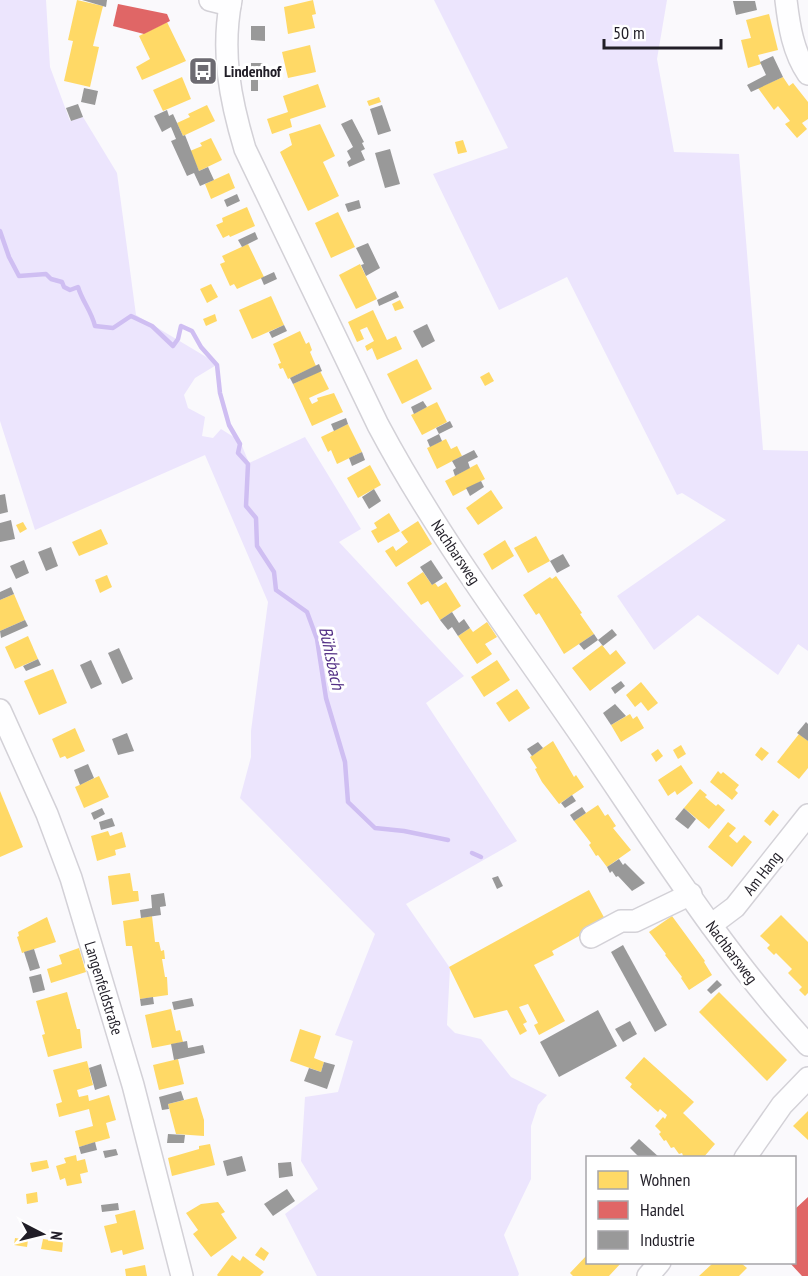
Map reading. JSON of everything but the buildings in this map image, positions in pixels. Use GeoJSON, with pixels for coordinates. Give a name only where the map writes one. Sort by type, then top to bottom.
{"type":"FeatureCollection","features":[{"type":"Feature","properties":{"kind":"street"},"geometry":{"type":"LineString","coordinates":[[786,0],[789,27],[800,62],[808,74]]}},
{"type":"Feature","properties":{"kind":"street","name":"Nachbarsweg"},"geometry":{"type":"LineString","coordinates":[[224,2],[227,69],[233,108],[245,149],[400,467],[711,925],[773,1008],[808,1045]]}},
{"type":"Feature","properties":{"kind":"street","name":"Langenfeldstraße"},"geometry":{"type":"LineString","coordinates":[[0,710],[47,814],[71,878],[133,1085],[182,1276]]}},
{"type":"Feature","properties":{"kind":"street","name":"Am Hang"},"geometry":{"type":"LineString","coordinates":[[711,925],[735,907],[808,815]]}},
{"type":"Feature","properties":{"kind":"street"},"geometry":{"type":"LineString","coordinates":[[591,937],[621,921],[635,921],[691,894]]}},
{"type":"Feature","properties":{"kind":"street"},"geometry":{"type":"LineString","coordinates":[[746,1156],[782,1105],[808,1078]]}},
{"type":"Feature","properties":{"kind":"street"},"geometry":{"type":"LineString","coordinates":[[648,1276],[659,1264]]}},
{"type":"Feature","properties":{"kind":"shaded area"},"geometry":{"type":"Polygon","coordinates":[[[0,0],[46,0],[50,67],[70,121],[83,117],[117,173],[136,315],[218,364],[195,378],[184,395],[188,408],[205,417],[202,436],[213,438],[221,429],[240,441],[249,463],[305,437],[361,529],[339,542],[464,676],[426,703],[517,841],[406,904],[450,968],[447,1025],[455,1033],[481,1039],[511,1077],[547,1095],[538,1105],[531,1126],[531,1179],[504,1235],[518,1276],[317,1276],[285,1214],[318,1189],[301,1161],[305,1097],[338,1092],[353,1041],[335,1035],[375,934],[240,798],[251,757],[251,731],[268,602],[205,455],[35,530],[0,421],[0,0]]]}},
{"type":"Feature","properties":{"kind":"shaded area"},"geometry":{"type":"Polygon","coordinates":[[[434,0],[667,0],[657,59],[674,152],[739,154],[763,450],[808,451],[808,651],[798,644],[778,675],[698,615],[654,650],[617,596],[726,520],[682,493],[677,495],[567,277],[499,310],[433,174],[508,148],[434,0]]]}},
{"type":"Feature","properties":{"kind":"waterway","name":"Bühlsbach"},"geometry":{"type":"LineString","coordinates":[[0,231],[9,257],[19,276],[46,274],[51,279],[62,282],[64,287],[70,290],[78,287],[95,326],[113,328],[131,316],[152,326],[173,346],[178,339],[181,326],[192,331],[201,347],[217,365],[220,393],[229,425],[240,444],[238,453],[248,464],[246,506],[256,518],[257,546],[274,572],[276,590],[307,612],[317,639],[326,698],[345,762],[348,802],[375,828],[448,840]]}},
{"type":"Feature","properties":{"kind":"waterway","name":"Bühlsbach"},"geometry":{"type":"LineString","coordinates":[[472,853],[481,857]]}},
{"type":"Feature","properties":{"kind":"place","name":"Lindenhof"},"geometry":{"type":"Point","coordinates":[203,71]}}]}
